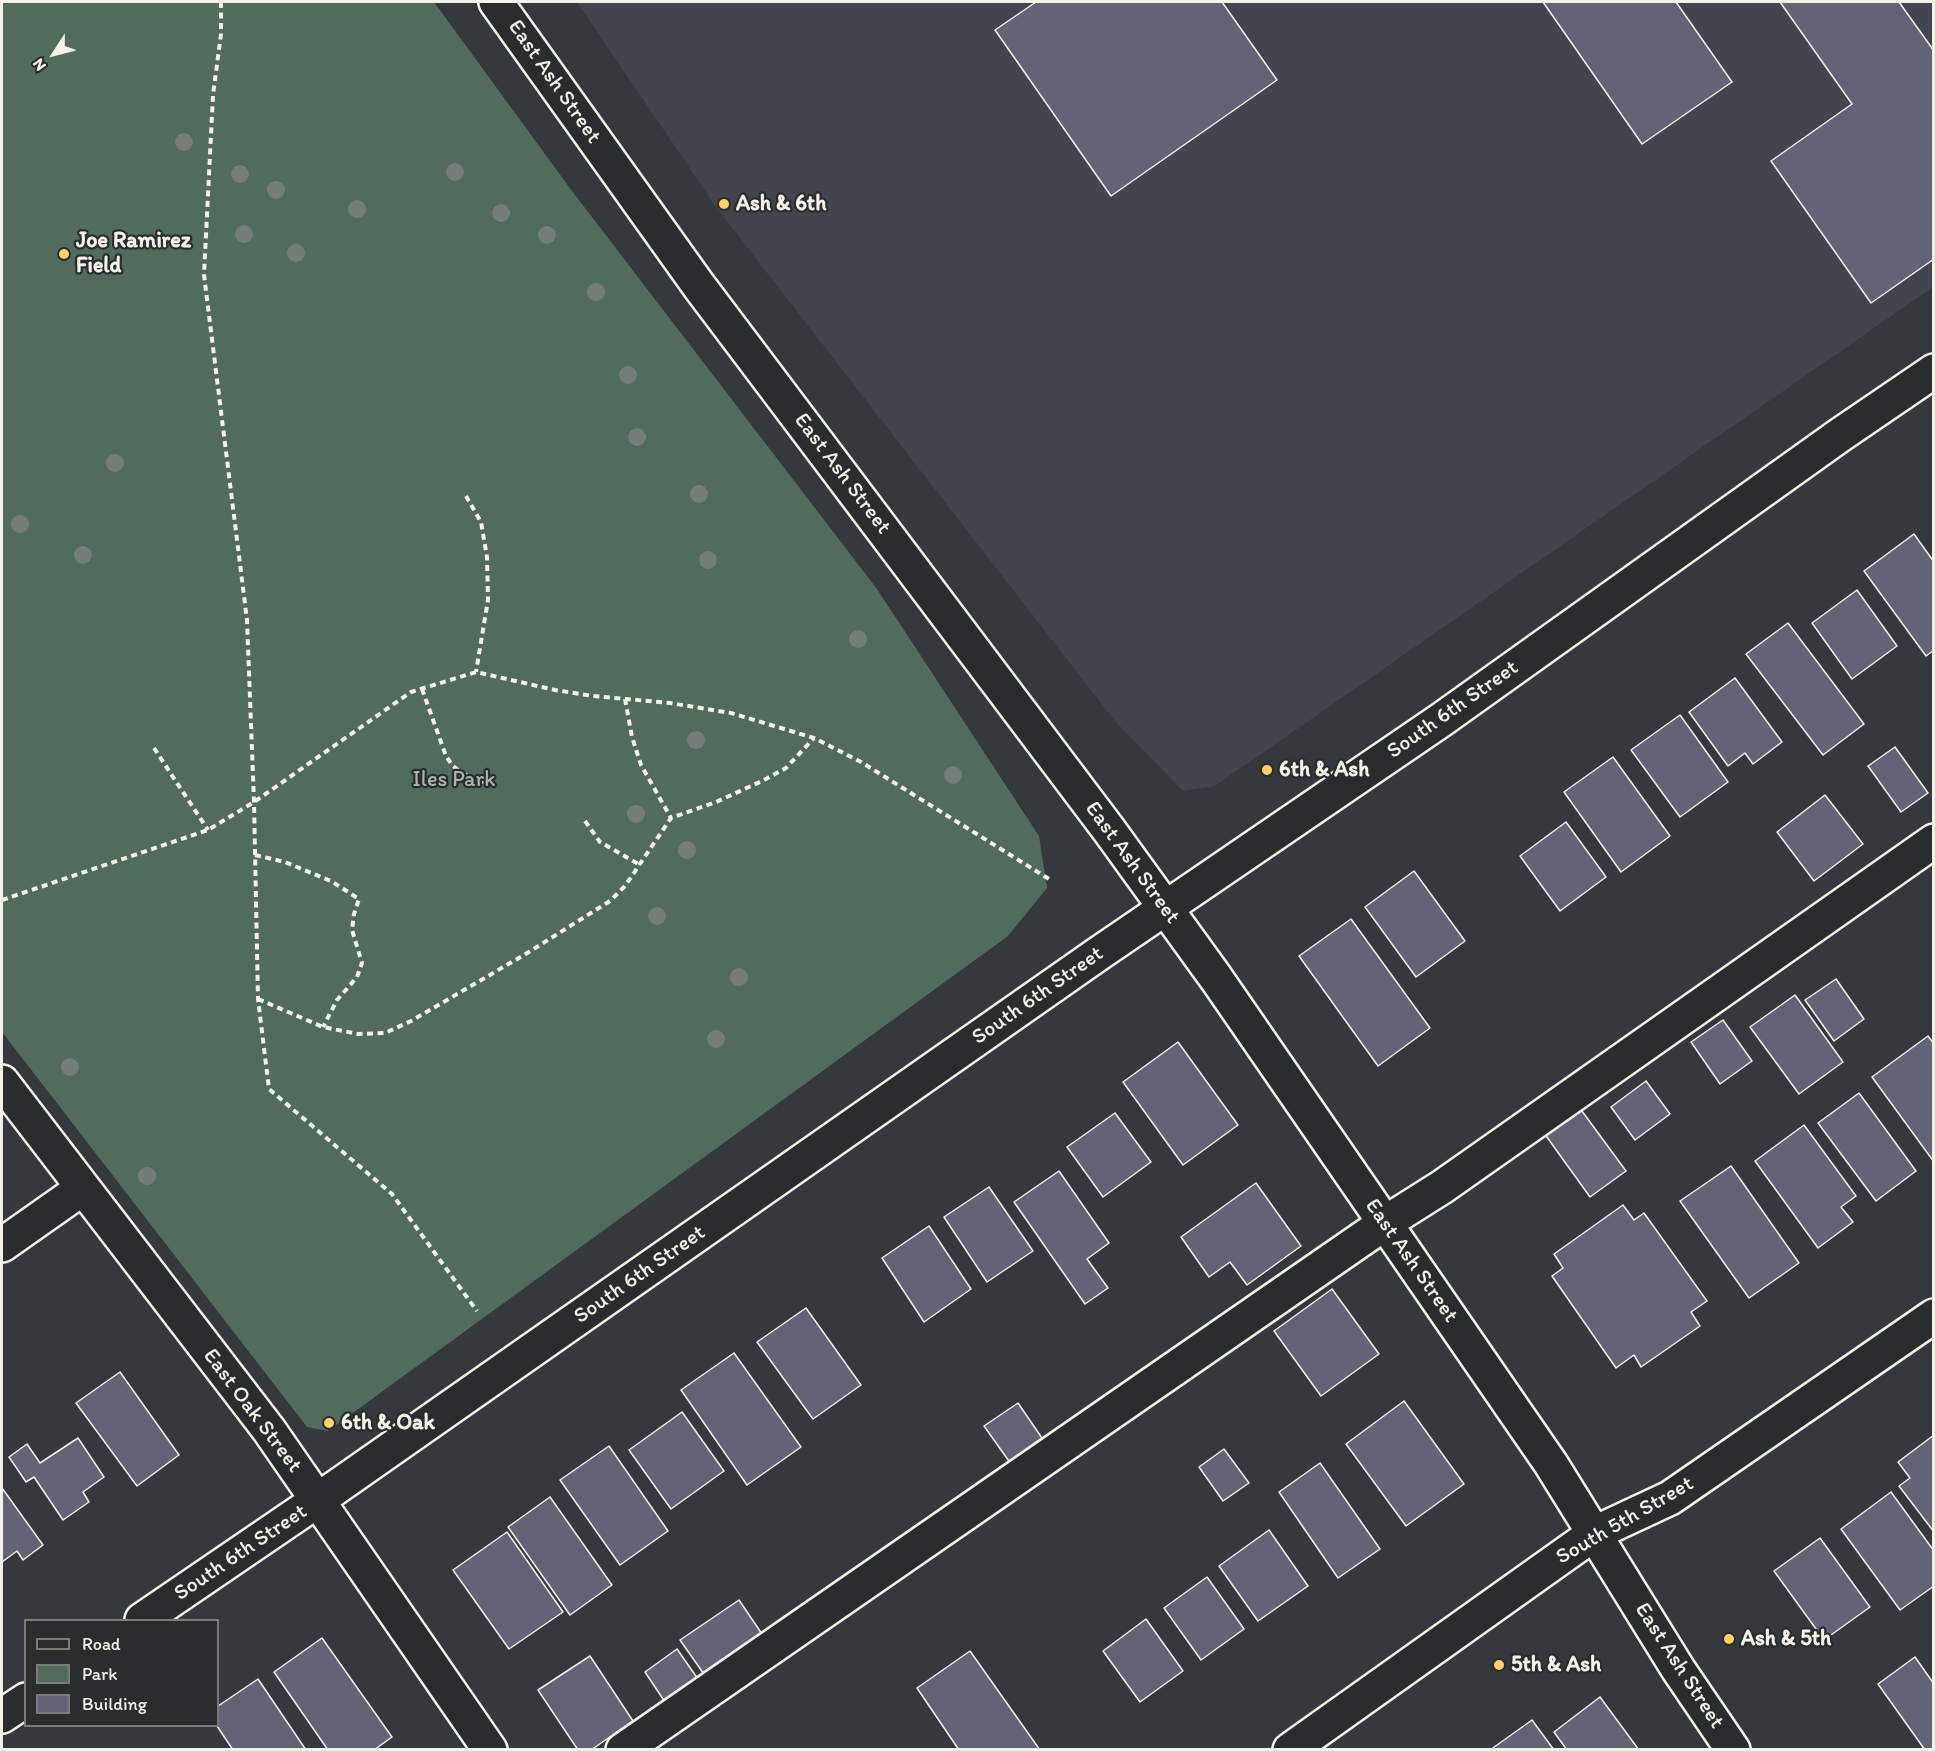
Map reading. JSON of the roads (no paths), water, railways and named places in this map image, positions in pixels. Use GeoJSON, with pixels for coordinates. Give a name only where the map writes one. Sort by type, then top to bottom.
{"type":"FeatureCollection","features":[{"type":"Feature","properties":{"kind":"main road","name":"East Ash Street"},"geometry":{"type":"LineString","coordinates":[[496,2],[699,285],[924,582],[1216,978],[1551,1464],[1678,1669],[1733,1749]]}},
{"type":"Feature","properties":{"kind":"main road","name":"South 6th Street"},"geometry":{"type":"LineString","coordinates":[[143,1619],[318,1500],[1098,954],[1441,720],[1840,435],[1934,371]]}},
{"type":"Feature","properties":{"kind":"main road"},"geometry":{"type":"LineString","coordinates":[[623,1749],[1385,1223],[1442,1187],[1934,841]]}},
{"type":"Feature","properties":{"kind":"main road","name":"East Oak Street"},"geometry":{"type":"LineString","coordinates":[[2,1082],[268,1430],[490,1749]]}},
{"type":"Feature","properties":{"kind":"main road"},"geometry":{"type":"LineString","coordinates":[[2,1245],[82,1188]]}},
{"type":"Feature","properties":{"kind":"main road","name":"South 5th Street"},"geometry":{"type":"LineString","coordinates":[[1290,1749],[1595,1533],[1670,1498],[1934,1316]]}},
{"type":"Feature","properties":{"kind":"main road"},"geometry":{"type":"LineString","coordinates":[[2,1716],[24,1701]]}},
{"type":"Feature","properties":{"kind":"place","name":"Ash & 6th"},"geometry":{"type":"Point","coordinates":[724,204]}},
{"type":"Feature","properties":{"kind":"place","name":"Joe Ramirez Field"},"geometry":{"type":"Point","coordinates":[64,254]}},
{"type":"Feature","properties":{"kind":"place","name":"6th & Ash"},"geometry":{"type":"Point","coordinates":[1267,770]}},
{"type":"Feature","properties":{"kind":"place","name":"6th & Oak"},"geometry":{"type":"Point","coordinates":[329,1423]}},
{"type":"Feature","properties":{"kind":"place","name":"Ash & 5th"},"geometry":{"type":"Point","coordinates":[1729,1639]}},
{"type":"Feature","properties":{"kind":"place","name":"5th & Ash"},"geometry":{"type":"Point","coordinates":[1499,1665]}},
{"type":"Feature","properties":{"kind":"park label","name":"Iles Park"},"geometry":{"type":"Point","coordinates":[454,780]}}]}
